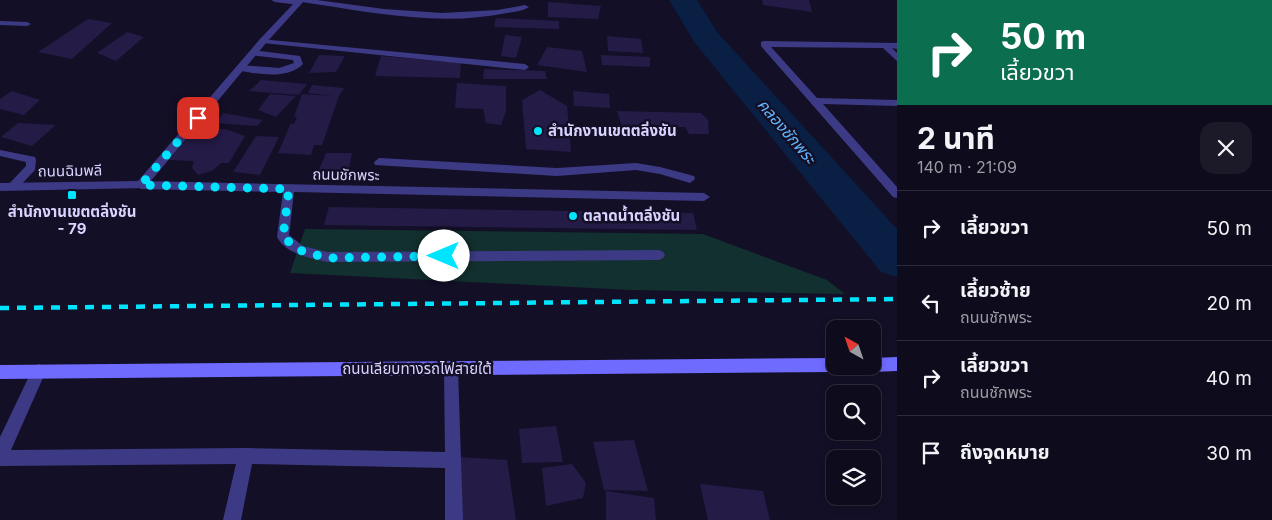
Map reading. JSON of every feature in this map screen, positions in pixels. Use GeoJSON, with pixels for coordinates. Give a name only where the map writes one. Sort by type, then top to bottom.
{"type":"FeatureCollection","features":[{"type":"Feature","properties":{"kind":"main road"},"geometry":{"type":"LineString","coordinates":[[881,365],[897,364]]}},
{"type":"Feature","properties":{"kind":"main road","name":"ถนนเลียบทางรถไฟสายใต้"},"geometry":{"type":"LineString","coordinates":[[0,372],[39,370],[457,369],[826,365]]}},
{"type":"Feature","properties":{"kind":"street"},"geometry":{"type":"LineString","coordinates":[[275,0],[300,1],[384,12],[451,15],[487,14],[525,7]]}},
{"type":"Feature","properties":{"kind":"street"},"geometry":{"type":"LineString","coordinates":[[141,185],[263,41],[300,1]]}},
{"type":"Feature","properties":{"kind":"street"},"geometry":{"type":"LineString","coordinates":[[0,22],[27,24]]}},
{"type":"Feature","properties":{"kind":"street"},"geometry":{"type":"LineString","coordinates":[[263,41],[525,67]]}},
{"type":"Feature","properties":{"kind":"street"},"geometry":{"type":"LineString","coordinates":[[897,46],[764,44],[897,194]]}},
{"type":"Feature","properties":{"kind":"street"},"geometry":{"type":"LineString","coordinates":[[886,46],[897,58]]}},
{"type":"Feature","properties":{"kind":"street"},"geometry":{"type":"LineString","coordinates":[[240,68],[279,71],[292,69],[299,64],[297,58],[253,53]]}},
{"type":"Feature","properties":{"kind":"street"},"geometry":{"type":"LineString","coordinates":[[814,101],[897,103]]}},
{"type":"Feature","properties":{"kind":"street"},"geometry":{"type":"LineString","coordinates":[[0,153],[31,160],[31,167],[12,187]]}},
{"type":"Feature","properties":{"kind":"street"},"geometry":{"type":"LineString","coordinates":[[379,162],[557,172],[583,172],[630,166],[655,168],[690,179]]}},
{"type":"Feature","properties":{"kind":"street","name":"ถนนฉิมพลี"},"geometry":{"type":"LineString","coordinates":[[0,187],[141,185]]}},
{"type":"Feature","properties":{"kind":"street","name":"ถนนชักพระ"},"geometry":{"type":"LineString","coordinates":[[141,185],[704,197]]}},
{"type":"Feature","properties":{"kind":"street"},"geometry":{"type":"LineString","coordinates":[[289,189],[283,237],[299,250],[327,258],[659,255]]}},
{"type":"Feature","properties":{"kind":"street"},"geometry":{"type":"LineString","coordinates":[[454,520],[452,460],[457,369]]}},
{"type":"Feature","properties":{"kind":"street"},"geometry":{"type":"LineString","coordinates":[[39,370],[0,457],[246,456],[452,460]]}},
{"type":"Feature","properties":{"kind":"street"},"geometry":{"type":"LineString","coordinates":[[232,520],[246,456]]}},
{"type":"Feature","properties":{"kind":"green space"},"geometry":{"type":"Polygon","coordinates":[[[305,229],[703,234],[827,280],[845,294],[631,290],[290,273],[305,229]]]}},
{"type":"Feature","properties":{"kind":"building"},"geometry":{"type":"Polygon","coordinates":[[[762,0],[809,0],[812,12],[763,5],[762,0]]]}},
{"type":"Feature","properties":{"kind":"building"},"geometry":{"type":"Polygon","coordinates":[[[548,2],[601,6],[598,19],[548,17],[548,2]]]}},
{"type":"Feature","properties":{"kind":"building"},"geometry":{"type":"Polygon","coordinates":[[[496,18],[559,21],[559,29],[494,27],[496,18]]]}},
{"type":"Feature","properties":{"kind":"building"},"geometry":{"type":"Polygon","coordinates":[[[88,19],[112,23],[72,59],[38,52],[88,19]]]}},
{"type":"Feature","properties":{"kind":"building"},"geometry":{"type":"Polygon","coordinates":[[[127,32],[144,37],[116,61],[97,53],[127,32]]]}},
{"type":"Feature","properties":{"kind":"building"},"geometry":{"type":"Polygon","coordinates":[[[505,35],[522,37],[516,58],[501,56],[505,35]]]}},
{"type":"Feature","properties":{"kind":"building"},"geometry":{"type":"Polygon","coordinates":[[[607,36],[641,39],[643,53],[608,51],[607,36]]]}},
{"type":"Feature","properties":{"kind":"building"},"geometry":{"type":"Polygon","coordinates":[[[547,47],[582,51],[587,72],[537,65],[547,47]]]}},
{"type":"Feature","properties":{"kind":"building"},"geometry":{"type":"Polygon","coordinates":[[[319,55],[345,56],[336,72],[309,73],[319,55]]]}},
{"type":"Feature","properties":{"kind":"building"},"geometry":{"type":"Polygon","coordinates":[[[601,55],[650,57],[650,67],[602,65],[601,55]]]}},
{"type":"Feature","properties":{"kind":"building"},"geometry":{"type":"Polygon","coordinates":[[[381,56],[461,63],[460,78],[375,76],[381,56]]]}},
{"type":"Feature","properties":{"kind":"building"},"geometry":{"type":"Polygon","coordinates":[[[484,69],[545,71],[547,79],[483,79],[484,69]]]}},
{"type":"Feature","properties":{"kind":"building"},"geometry":{"type":"Polygon","coordinates":[[[261,80],[307,84],[299,95],[249,91],[261,80]]]}},
{"type":"Feature","properties":{"kind":"building"},"geometry":{"type":"Polygon","coordinates":[[[457,83],[506,86],[506,111],[501,125],[486,123],[483,109],[455,108],[457,83]]]}},
{"type":"Feature","properties":{"kind":"building"},"geometry":{"type":"Polygon","coordinates":[[[312,85],[344,88],[339,96],[322,145],[314,145],[311,155],[278,153],[291,123],[294,124],[297,117],[294,117],[302,94],[334,96],[308,93],[312,85]]]}},
{"type":"Feature","properties":{"kind":"building"},"geometry":{"type":"Polygon","coordinates":[[[540,90],[567,106],[571,152],[526,149],[522,100],[540,90]]]}},
{"type":"Feature","properties":{"kind":"building"},"geometry":{"type":"Polygon","coordinates":[[[12,91],[40,100],[24,115],[0,109],[0,99],[12,91]]]}},
{"type":"Feature","properties":{"kind":"building"},"geometry":{"type":"Polygon","coordinates":[[[573,91],[609,94],[610,108],[574,106],[573,91]]]}},
{"type":"Feature","properties":{"kind":"building"},"geometry":{"type":"Polygon","coordinates":[[[270,94],[296,96],[276,117],[258,110],[270,94]]]}},
{"type":"Feature","properties":{"kind":"building"},"geometry":{"type":"Polygon","coordinates":[[[617,111],[701,113],[708,120],[709,134],[689,134],[685,127],[622,127],[617,111]]]}},
{"type":"Feature","properties":{"kind":"building"},"geometry":{"type":"Polygon","coordinates":[[[223,113],[263,120],[257,126],[216,123],[223,113]]]}},
{"type":"Feature","properties":{"kind":"building"},"geometry":{"type":"Polygon","coordinates":[[[18,123],[56,125],[32,146],[1,137],[18,123]]]}},
{"type":"Feature","properties":{"kind":"building"},"geometry":{"type":"Polygon","coordinates":[[[195,129],[225,129],[245,136],[229,163],[221,163],[212,171],[198,175],[192,168],[194,161],[169,160],[195,129]]]}},
{"type":"Feature","properties":{"kind":"building"},"geometry":{"type":"Polygon","coordinates":[[[256,136],[279,137],[260,175],[233,172],[256,136]]]}},
{"type":"Feature","properties":{"kind":"building"},"geometry":{"type":"Polygon","coordinates":[[[326,153],[352,153],[347,180],[316,177],[326,153]]]}},
{"type":"Feature","properties":{"kind":"building"},"geometry":{"type":"Polygon","coordinates":[[[329,207],[693,213],[697,230],[324,225],[329,207]]]}},
{"type":"Feature","properties":{"kind":"building"},"geometry":{"type":"Polygon","coordinates":[[[556,426],[563,462],[522,463],[519,429],[556,426]]]}},
{"type":"Feature","properties":{"kind":"building"},"geometry":{"type":"Polygon","coordinates":[[[634,440],[648,491],[604,490],[593,442],[634,440]]]}},
{"type":"Feature","properties":{"kind":"building"},"geometry":{"type":"Polygon","coordinates":[[[459,457],[507,460],[516,520],[458,520],[459,457]]]}},
{"type":"Feature","properties":{"kind":"building"},"geometry":{"type":"Polygon","coordinates":[[[572,464],[586,483],[583,498],[546,506],[542,468],[572,464]]]}},
{"type":"Feature","properties":{"kind":"building"},"geometry":{"type":"Polygon","coordinates":[[[700,484],[763,491],[770,520],[708,520],[700,484]]]}},
{"type":"Feature","properties":{"kind":"building"},"geometry":{"type":"Polygon","coordinates":[[[606,491],[654,498],[656,520],[606,520],[606,491]]]}},
{"type":"Feature","properties":{"kind":"waterway","name":"คลองชักพระ"},"geometry":{"type":"LineString","coordinates":[[683,0],[705,37],[897,259]]}},
{"type":"Feature","properties":{"kind":"railway"},"geometry":{"type":"LineString","coordinates":[[0,308],[897,299]]}},
{"type":"Feature","properties":{"kind":"place","name":"สำนักงานเขตตลิ่งชัน"},"geometry":{"type":"Point","coordinates":[538,131]}},
{"type":"Feature","properties":{"kind":"place","name":"สำนักงานเขตตลิ่งชัน - 79"},"geometry":{"type":"Point","coordinates":[72,195]}},
{"type":"Feature","properties":{"kind":"place","name":"ตลาดน้ำตลิ่งชัน"},"geometry":{"type":"Point","coordinates":[573,216]}},
{"type":"Feature","properties":{"kind":"route"},"geometry":{"type":"LineString","coordinates":[[198,118],[141,185],[289,189],[283,237],[299,250],[327,258],[444,256]]}}]}
